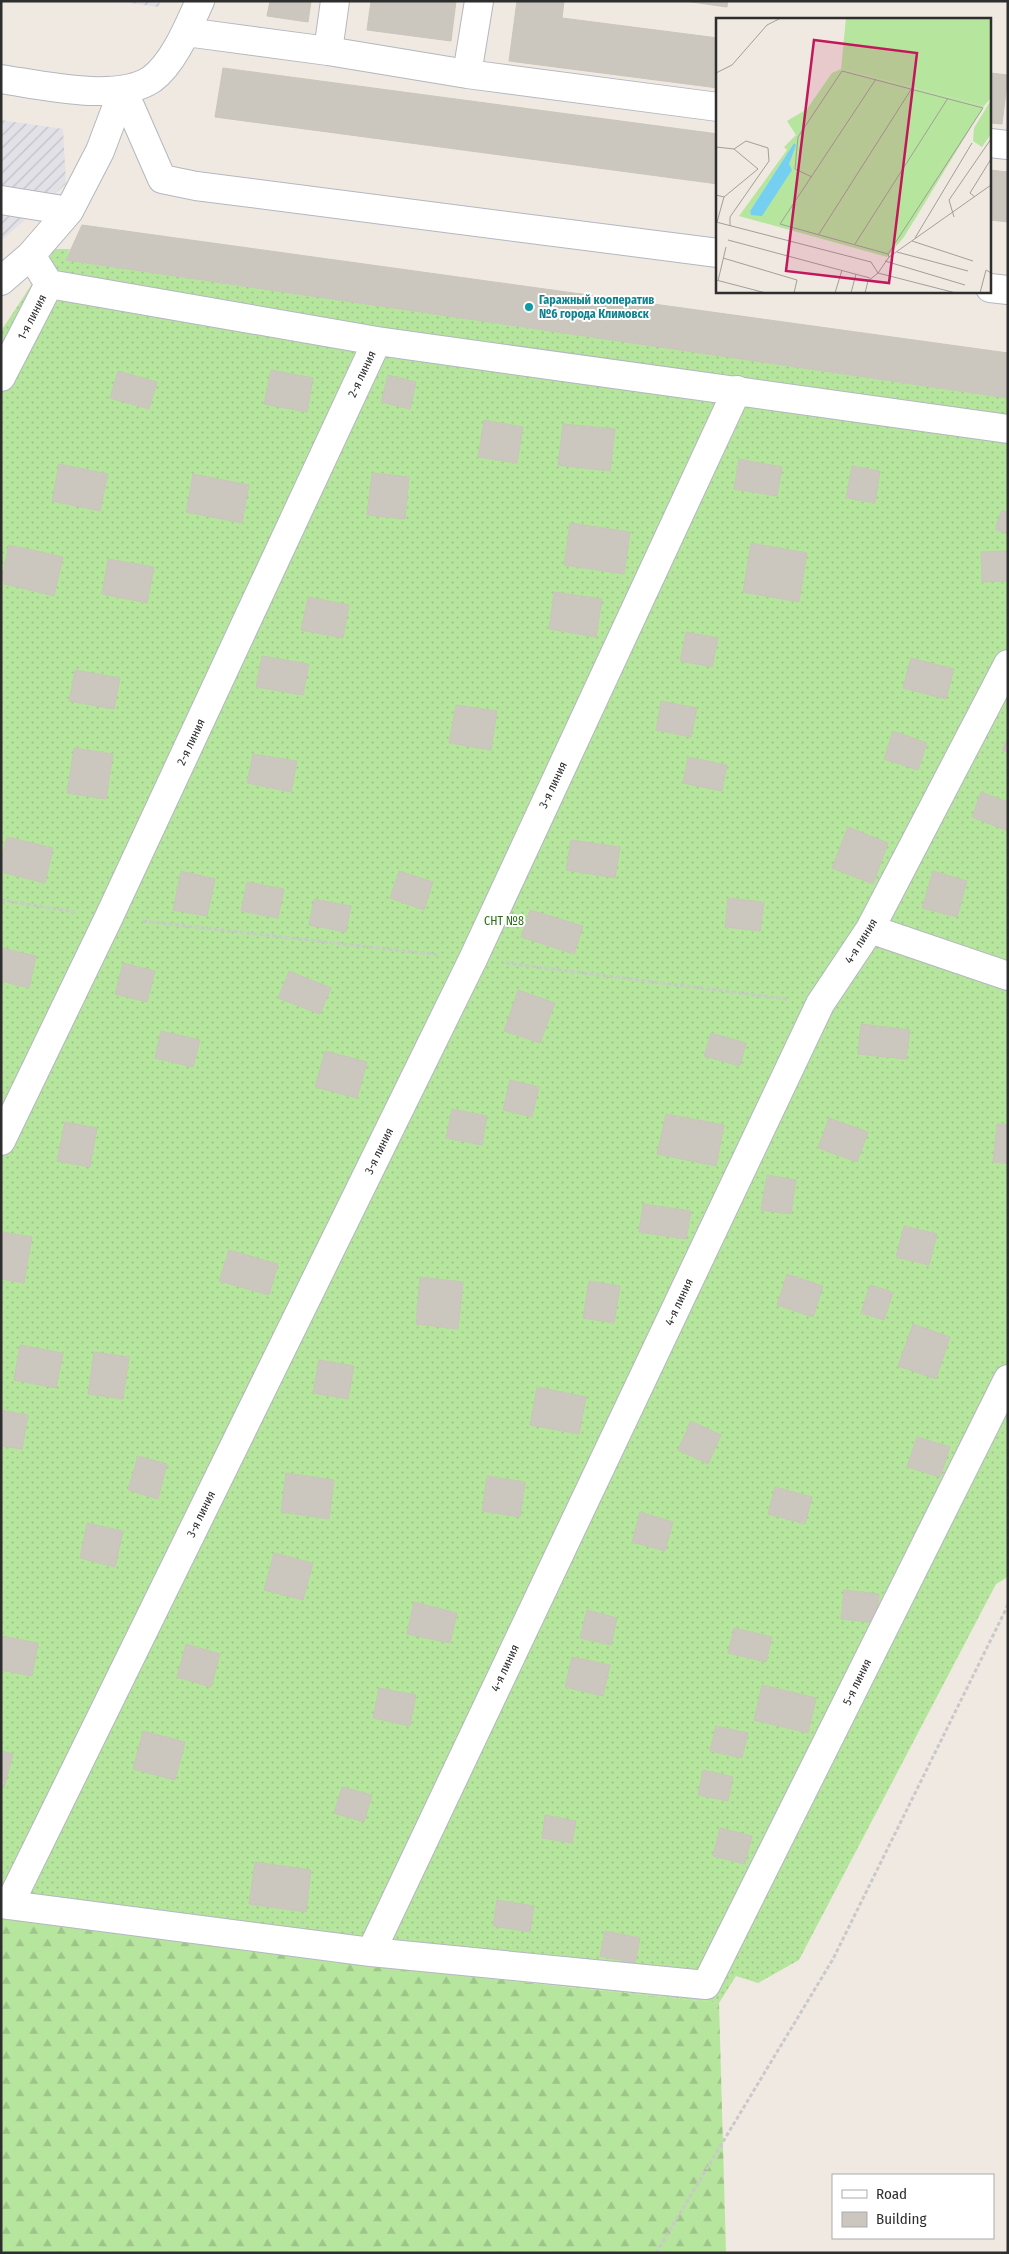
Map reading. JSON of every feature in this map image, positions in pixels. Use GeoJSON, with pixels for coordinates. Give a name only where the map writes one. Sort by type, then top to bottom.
{"type":"FeatureCollection","features":[{"type":"Feature","properties":{"kind":"street"},"geometry":{"type":"LineString","coordinates":[[1,79],[83,91],[123,90],[152,79],[171,57],[186,32],[200,1]]}},
{"type":"Feature","properties":{"kind":"street"},"geometry":{"type":"LineString","coordinates":[[328,51],[335,1]]}},
{"type":"Feature","properties":{"kind":"street"},"geometry":{"type":"LineString","coordinates":[[467,74],[479,1]]}},
{"type":"Feature","properties":{"kind":"street"},"geometry":{"type":"LineString","coordinates":[[186,32],[328,51],[467,74],[716,107]]}},
{"type":"Feature","properties":{"kind":"street"},"geometry":{"type":"LineString","coordinates":[[1,281],[31,255],[69,211],[100,151],[123,90]]}},
{"type":"Feature","properties":{"kind":"street"},"geometry":{"type":"LineString","coordinates":[[123,90],[162,179],[196,186],[716,253]]}},
{"type":"Feature","properties":{"kind":"street"},"geometry":{"type":"LineString","coordinates":[[992,143],[1008,145]]}},
{"type":"Feature","properties":{"kind":"street"},"geometry":{"type":"LineString","coordinates":[[1,200],[69,211]]}},
{"type":"Feature","properties":{"kind":"street"},"geometry":{"type":"LineString","coordinates":[[31,255],[49,284],[377,341],[737,390],[1008,430]]}},
{"type":"Feature","properties":{"kind":"street","name":"1-я линия"},"geometry":{"type":"LineString","coordinates":[[1,377],[49,284]]}},
{"type":"Feature","properties":{"kind":"street"},"geometry":{"type":"LineString","coordinates":[[992,288],[1008,290]]}},
{"type":"Feature","properties":{"kind":"street","name":"2-я линия"},"geometry":{"type":"LineString","coordinates":[[1,1141],[109,917],[377,341]]}},
{"type":"Feature","properties":{"kind":"street","name":"3-я линия"},"geometry":{"type":"LineString","coordinates":[[5,1905],[473,959],[737,390]]}},
{"type":"Feature","properties":{"kind":"street","name":"4-я линия"},"geometry":{"type":"LineString","coordinates":[[371,1952],[820,1004],[870,929],[1008,664]]}},
{"type":"Feature","properties":{"kind":"street"},"geometry":{"type":"LineString","coordinates":[[870,929],[1008,976]]}},
{"type":"Feature","properties":{"kind":"street","name":"5-я линия"},"geometry":{"type":"LineString","coordinates":[[371,1952],[706,1985],[1008,1379]]}},
{"type":"Feature","properties":{"kind":"street"},"geometry":{"type":"LineString","coordinates":[[5,1905],[371,1952]]}},
{"type":"Feature","properties":{"kind":"path"},"geometry":{"type":"LineString","coordinates":[[1,900],[109,917],[473,959],[820,1004]]}},
{"type":"Feature","properties":{"kind":"path"},"geometry":{"type":"LineString","coordinates":[[656,2253],[833,1959],[1008,1605]]}},
{"type":"Feature","properties":{"kind":"shaded area"},"geometry":{"type":"Polygon","coordinates":[[[115,1],[160,1],[159,7],[115,1]]]}},
{"type":"Feature","properties":{"kind":"shaded area"},"geometry":{"type":"Polygon","coordinates":[[[1,120],[63,129],[66,184],[1,241],[1,120]]]}},
{"type":"Feature","properties":{"kind":"green space","name":"СНТ №8"},"geometry":{"type":"Polygon","coordinates":[[[55,249],[70,249],[66,260],[1008,398],[1008,1577],[996,1584],[799,1960],[758,1983],[736,1976],[719,2003],[389,1968],[1,1916],[1,331],[55,249]]]}},
{"type":"Feature","properties":{"kind":"green space"},"geometry":{"type":"Polygon","coordinates":[[[1,1916],[389,1968],[719,2003],[726,2253],[1,2253],[1,1916]]]}},
{"type":"Feature","properties":{"kind":"building"},"geometry":{"type":"Polygon","coordinates":[[[270,1],[311,1],[308,22],[267,16],[270,1]]]}},
{"type":"Feature","properties":{"kind":"building"},"geometry":{"type":"Polygon","coordinates":[[[371,1],[456,1],[451,41],[367,30],[371,1]]]}},
{"type":"Feature","properties":{"kind":"building"},"geometry":{"type":"Polygon","coordinates":[[[517,1],[564,1],[562,18],[716,38],[716,88],[509,61],[517,1]]]}},
{"type":"Feature","properties":{"kind":"building"},"geometry":{"type":"Polygon","coordinates":[[[684,1],[728,1],[727,7],[684,1]]]}},
{"type":"Feature","properties":{"kind":"building"},"geometry":{"type":"Polygon","coordinates":[[[223,68],[716,134],[716,184],[215,117],[223,68]]]}},
{"type":"Feature","properties":{"kind":"building"},"geometry":{"type":"Polygon","coordinates":[[[992,73],[1008,75],[1002,124],[992,123],[992,73]]]}},
{"type":"Feature","properties":{"kind":"building"},"geometry":{"type":"Polygon","coordinates":[[[992,170],[1008,172],[1008,222],[992,220],[992,170]]]}},
{"type":"Feature","properties":{"kind":"building","name":"Гаражный кооператив №6 города Климовск"},"geometry":{"type":"Polygon","coordinates":[[[82,225],[1008,353],[1008,398],[66,260],[82,225]]]}},
{"type":"Feature","properties":{"kind":"building"},"geometry":{"type":"Polygon","coordinates":[[[271,370],[313,378],[307,412],[264,404],[271,370]]]}},
{"type":"Feature","properties":{"kind":"building"},"geometry":{"type":"Polygon","coordinates":[[[118,371],[157,382],[149,409],[110,398],[118,371]]]}},
{"type":"Feature","properties":{"kind":"building"},"geometry":{"type":"Polygon","coordinates":[[[388,375],[416,382],[410,409],[381,402],[388,375]]]}},
{"type":"Feature","properties":{"kind":"building"},"geometry":{"type":"Polygon","coordinates":[[[484,420],[523,427],[517,463],[478,457],[484,420]]]}},
{"type":"Feature","properties":{"kind":"building"},"geometry":{"type":"Polygon","coordinates":[[[563,424],[615,429],[610,471],[558,465],[563,424]]]}},
{"type":"Feature","properties":{"kind":"building"},"geometry":{"type":"Polygon","coordinates":[[[739,459],[782,467],[777,496],[734,489],[739,459]]]}},
{"type":"Feature","properties":{"kind":"building"},"geometry":{"type":"Polygon","coordinates":[[[59,464],[108,474],[100,511],[52,501],[59,464]]]}},
{"type":"Feature","properties":{"kind":"building"},"geometry":{"type":"Polygon","coordinates":[[[852,466],[880,471],[875,503],[846,498],[852,466]]]}},
{"type":"Feature","properties":{"kind":"building"},"geometry":{"type":"Polygon","coordinates":[[[372,473],[409,477],[405,519],[367,515],[372,473]]]}},
{"type":"Feature","properties":{"kind":"building"},"geometry":{"type":"Polygon","coordinates":[[[193,474],[249,485],[242,523],[186,512],[193,474]]]}},
{"type":"Feature","properties":{"kind":"building"},"geometry":{"type":"Polygon","coordinates":[[[1002,510],[1008,513],[1008,534],[995,529],[1002,510]]]}},
{"type":"Feature","properties":{"kind":"building"},"geometry":{"type":"Polygon","coordinates":[[[570,523],[630,532],[624,574],[564,565],[570,523]]]}},
{"type":"Feature","properties":{"kind":"building"},"geometry":{"type":"Polygon","coordinates":[[[751,543],[807,553],[799,602],[743,592],[751,543]]]}},
{"type":"Feature","properties":{"kind":"building"},"geometry":{"type":"Polygon","coordinates":[[[9,545],[63,557],[54,596],[1,583],[9,545]]]}},
{"type":"Feature","properties":{"kind":"building"},"geometry":{"type":"Polygon","coordinates":[[[1008,551],[1008,581],[982,582],[981,552],[1008,551]]]}},
{"type":"Feature","properties":{"kind":"building"},"geometry":{"type":"Polygon","coordinates":[[[108,559],[154,567],[147,603],[102,594],[108,559]]]}},
{"type":"Feature","properties":{"kind":"building"},"geometry":{"type":"Polygon","coordinates":[[[554,592],[602,599],[596,637],[549,629],[554,592]]]}},
{"type":"Feature","properties":{"kind":"building"},"geometry":{"type":"Polygon","coordinates":[[[308,597],[349,605],[343,638],[301,630],[308,597]]]}},
{"type":"Feature","properties":{"kind":"building"},"geometry":{"type":"Polygon","coordinates":[[[686,632],[718,638],[712,667],[680,661],[686,632]]]}},
{"type":"Feature","properties":{"kind":"building"},"geometry":{"type":"Polygon","coordinates":[[[262,656],[309,664],[303,695],[256,687],[262,656]]]}},
{"type":"Feature","properties":{"kind":"building"},"geometry":{"type":"Polygon","coordinates":[[[911,658],[954,669],[946,699],[903,688],[911,658]]]}},
{"type":"Feature","properties":{"kind":"building"},"geometry":{"type":"Polygon","coordinates":[[[75,670],[120,678],[114,709],[69,701],[75,670]]]}},
{"type":"Feature","properties":{"kind":"building"},"geometry":{"type":"Polygon","coordinates":[[[661,701],[697,708],[691,737],[656,730],[661,701]]]}},
{"type":"Feature","properties":{"kind":"building"},"geometry":{"type":"Polygon","coordinates":[[[456,705],[497,711],[491,750],[449,743],[456,705]]]}},
{"type":"Feature","properties":{"kind":"building"},"geometry":{"type":"Polygon","coordinates":[[[893,731],[927,743],[918,770],[884,759],[893,731]]]}},
{"type":"Feature","properties":{"kind":"building"},"geometry":{"type":"Polygon","coordinates":[[[1008,738],[1008,752],[1002,750],[1008,738]]]}},
{"type":"Feature","properties":{"kind":"building"},"geometry":{"type":"Polygon","coordinates":[[[74,748],[113,754],[106,799],[67,793],[74,748]]]}},
{"type":"Feature","properties":{"kind":"building"},"geometry":{"type":"Polygon","coordinates":[[[253,754],[297,761],[291,792],[247,783],[253,754]]]}},
{"type":"Feature","properties":{"kind":"building"},"geometry":{"type":"Polygon","coordinates":[[[688,757],[727,765],[722,791],[683,783],[688,757]]]}},
{"type":"Feature","properties":{"kind":"building"},"geometry":{"type":"Polygon","coordinates":[[[981,792],[1008,802],[1008,831],[972,817],[981,792]]]}},
{"type":"Feature","properties":{"kind":"building"},"geometry":{"type":"Polygon","coordinates":[[[848,827],[888,843],[873,884],[832,868],[848,827]]]}},
{"type":"Feature","properties":{"kind":"building"},"geometry":{"type":"Polygon","coordinates":[[[7,837],[53,848],[45,883],[1,872],[1,860],[7,837]]]}},
{"type":"Feature","properties":{"kind":"building"},"geometry":{"type":"Polygon","coordinates":[[[571,840],[620,847],[615,878],[566,870],[571,840]]]}},
{"type":"Feature","properties":{"kind":"building"},"geometry":{"type":"Polygon","coordinates":[[[181,871],[215,879],[207,916],[173,910],[181,871]]]}},
{"type":"Feature","properties":{"kind":"building"},"geometry":{"type":"Polygon","coordinates":[[[399,871],[433,882],[424,910],[390,898],[399,871]]]}},
{"type":"Feature","properties":{"kind":"building"},"geometry":{"type":"Polygon","coordinates":[[[933,871],[967,881],[957,917],[922,908],[933,871]]]}},
{"type":"Feature","properties":{"kind":"building"},"geometry":{"type":"Polygon","coordinates":[[[247,882],[284,889],[278,918],[241,911],[247,882]]]}},
{"type":"Feature","properties":{"kind":"building"},"geometry":{"type":"Polygon","coordinates":[[[728,898],[764,902],[760,931],[725,927],[728,898]]]}},
{"type":"Feature","properties":{"kind":"building"},"geometry":{"type":"Polygon","coordinates":[[[314,899],[351,906],[346,932],[309,925],[314,899]]]}},
{"type":"Feature","properties":{"kind":"building"},"geometry":{"type":"Polygon","coordinates":[[[530,910],[583,926],[574,954],[521,937],[530,910]]]}},
{"type":"Feature","properties":{"kind":"building"},"geometry":{"type":"Polygon","coordinates":[[[1,948],[36,956],[29,988],[1,981],[1,948]]]}},
{"type":"Feature","properties":{"kind":"building"},"geometry":{"type":"Polygon","coordinates":[[[123,963],[155,971],[147,1002],[115,994],[123,963]]]}},
{"type":"Feature","properties":{"kind":"building"},"geometry":{"type":"Polygon","coordinates":[[[289,971],[331,988],[320,1014],[278,998],[289,971]]]}},
{"type":"Feature","properties":{"kind":"building"},"geometry":{"type":"Polygon","coordinates":[[[518,990],[555,1003],[540,1043],[504,1031],[518,990]]]}},
{"type":"Feature","properties":{"kind":"building"},"geometry":{"type":"Polygon","coordinates":[[[861,1024],[910,1030],[906,1059],[858,1054],[861,1024]]]}},
{"type":"Feature","properties":{"kind":"building"},"geometry":{"type":"Polygon","coordinates":[[[161,1031],[200,1040],[193,1067],[155,1058],[161,1031]]]}},
{"type":"Feature","properties":{"kind":"building"},"geometry":{"type":"Polygon","coordinates":[[[711,1033],[746,1043],[740,1066],[704,1056],[711,1033]]]}},
{"type":"Feature","properties":{"kind":"building"},"geometry":{"type":"Polygon","coordinates":[[[325,1051],[367,1062],[357,1098],[315,1087],[325,1051]]]}},
{"type":"Feature","properties":{"kind":"building"},"geometry":{"type":"Polygon","coordinates":[[[510,1080],[539,1087],[532,1117],[503,1110],[510,1080]]]}},
{"type":"Feature","properties":{"kind":"building"},"geometry":{"type":"Polygon","coordinates":[[[452,1109],[487,1116],[482,1145],[446,1138],[452,1109]]]}},
{"type":"Feature","properties":{"kind":"building"},"geometry":{"type":"Polygon","coordinates":[[[666,1114],[724,1125],[716,1166],[657,1154],[666,1114]]]}},
{"type":"Feature","properties":{"kind":"building"},"geometry":{"type":"Polygon","coordinates":[[[829,1118],[868,1132],[857,1162],[818,1148],[829,1118]]]}},
{"type":"Feature","properties":{"kind":"building"},"geometry":{"type":"Polygon","coordinates":[[[65,1122],[97,1128],[90,1167],[57,1161],[65,1122]]]}},
{"type":"Feature","properties":{"kind":"building"},"geometry":{"type":"Polygon","coordinates":[[[997,1124],[1008,1125],[1008,1163],[993,1162],[997,1124]]]}},
{"type":"Feature","properties":{"kind":"building"},"geometry":{"type":"Polygon","coordinates":[[[767,1175],[796,1180],[791,1214],[761,1210],[767,1175]]]}},
{"type":"Feature","properties":{"kind":"building"},"geometry":{"type":"Polygon","coordinates":[[[643,1204],[691,1211],[686,1239],[639,1232],[643,1204]]]}},
{"type":"Feature","properties":{"kind":"building"},"geometry":{"type":"Polygon","coordinates":[[[904,1226],[937,1234],[929,1265],[896,1257],[904,1226]]]}},
{"type":"Feature","properties":{"kind":"building"},"geometry":{"type":"Polygon","coordinates":[[[1,1232],[32,1237],[24,1283],[1,1279],[1,1232]]]}},
{"type":"Feature","properties":{"kind":"building"},"geometry":{"type":"Polygon","coordinates":[[[229,1250],[278,1264],[269,1295],[219,1281],[229,1250]]]}},
{"type":"Feature","properties":{"kind":"building"},"geometry":{"type":"Polygon","coordinates":[[[787,1274],[823,1286],[813,1317],[777,1305],[787,1274]]]}},
{"type":"Feature","properties":{"kind":"building"},"geometry":{"type":"Polygon","coordinates":[[[420,1277],[463,1282],[458,1329],[416,1324],[420,1277]]]}},
{"type":"Feature","properties":{"kind":"building"},"geometry":{"type":"Polygon","coordinates":[[[589,1281],[620,1286],[614,1323],[583,1318],[589,1281]]]}},
{"type":"Feature","properties":{"kind":"building"},"geometry":{"type":"Polygon","coordinates":[[[870,1285],[893,1292],[884,1320],[861,1313],[870,1285]]]}},
{"type":"Feature","properties":{"kind":"building"},"geometry":{"type":"Polygon","coordinates":[[[913,1324],[950,1337],[936,1379],[898,1366],[913,1324]]]}},
{"type":"Feature","properties":{"kind":"building"},"geometry":{"type":"Polygon","coordinates":[[[20,1345],[63,1353],[56,1388],[14,1380],[20,1345]]]}},
{"type":"Feature","properties":{"kind":"building"},"geometry":{"type":"Polygon","coordinates":[[[94,1352],[129,1357],[123,1399],[88,1394],[94,1352]]]}},
{"type":"Feature","properties":{"kind":"building"},"geometry":{"type":"Polygon","coordinates":[[[319,1360],[354,1366],[348,1399],[313,1393],[319,1360]]]}},
{"type":"Feature","properties":{"kind":"building"},"geometry":{"type":"Polygon","coordinates":[[[537,1387],[586,1397],[579,1434],[530,1425],[537,1387]]]}},
{"type":"Feature","properties":{"kind":"building"},"geometry":{"type":"Polygon","coordinates":[[[1,1410],[28,1415],[22,1449],[1,1446],[1,1410]]]}},
{"type":"Feature","properties":{"kind":"building"},"geometry":{"type":"Polygon","coordinates":[[[691,1421],[721,1435],[708,1464],[678,1450],[691,1421]]]}},
{"type":"Feature","properties":{"kind":"building"},"geometry":{"type":"Polygon","coordinates":[[[917,1437],[950,1447],[940,1477],[907,1467],[917,1437]]]}},
{"type":"Feature","properties":{"kind":"building"},"geometry":{"type":"Polygon","coordinates":[[[138,1456],[167,1464],[158,1499],[128,1490],[138,1456]]]}},
{"type":"Feature","properties":{"kind":"building"},"geometry":{"type":"Polygon","coordinates":[[[286,1473],[334,1480],[329,1519],[281,1512],[286,1473]]]}},
{"type":"Feature","properties":{"kind":"building"},"geometry":{"type":"Polygon","coordinates":[[[487,1476],[525,1482],[520,1517],[482,1511],[487,1476]]]}},
{"type":"Feature","properties":{"kind":"building"},"geometry":{"type":"Polygon","coordinates":[[[775,1487],[812,1497],[805,1524],[768,1514],[775,1487]]]}},
{"type":"Feature","properties":{"kind":"building"},"geometry":{"type":"Polygon","coordinates":[[[640,1512],[673,1522],[665,1551],[632,1542],[640,1512]]]}},
{"type":"Feature","properties":{"kind":"building"},"geometry":{"type":"Polygon","coordinates":[[[87,1523],[123,1531],[115,1567],[80,1558],[87,1523]]]}},
{"type":"Feature","properties":{"kind":"building"},"geometry":{"type":"Polygon","coordinates":[[[274,1553],[313,1563],[303,1600],[264,1590],[274,1553]]]}},
{"type":"Feature","properties":{"kind":"building"},"geometry":{"type":"Polygon","coordinates":[[[844,1590],[879,1594],[876,1623],[841,1619],[844,1590]]]}},
{"type":"Feature","properties":{"kind":"building"},"geometry":{"type":"Polygon","coordinates":[[[414,1602],[457,1613],[450,1643],[407,1634],[414,1602]]]}},
{"type":"Feature","properties":{"kind":"building"},"geometry":{"type":"Polygon","coordinates":[[[587,1610],[617,1618],[611,1645],[580,1638],[587,1610]]]}},
{"type":"Feature","properties":{"kind":"building"},"geometry":{"type":"Polygon","coordinates":[[[734,1628],[772,1637],[766,1662],[728,1653],[734,1628]]]}},
{"type":"Feature","properties":{"kind":"building"},"geometry":{"type":"Polygon","coordinates":[[[1,1636],[38,1643],[32,1676],[1,1670],[1,1636]]]}},
{"type":"Feature","properties":{"kind":"building"},"geometry":{"type":"Polygon","coordinates":[[[186,1644],[220,1654],[211,1687],[177,1677],[186,1644]]]}},
{"type":"Feature","properties":{"kind":"building"},"geometry":{"type":"Polygon","coordinates":[[[572,1657],[610,1665],[603,1696],[565,1687],[572,1657]]]}},
{"type":"Feature","properties":{"kind":"building"},"geometry":{"type":"Polygon","coordinates":[[[762,1685],[816,1698],[808,1733],[754,1720],[762,1685]]]}},
{"type":"Feature","properties":{"kind":"building"},"geometry":{"type":"Polygon","coordinates":[[[379,1688],[416,1695],[410,1726],[373,1718],[379,1688]]]}},
{"type":"Feature","properties":{"kind":"building"},"geometry":{"type":"Polygon","coordinates":[[[716,1726],[748,1733],[742,1758],[710,1751],[716,1726]]]}},
{"type":"Feature","properties":{"kind":"building"},"geometry":{"type":"Polygon","coordinates":[[[143,1731],[185,1742],[175,1780],[133,1769],[143,1731]]]}},
{"type":"Feature","properties":{"kind":"building"},"geometry":{"type":"Polygon","coordinates":[[[1,1751],[13,1754],[4,1788],[1,1787],[1,1751]]]}},
{"type":"Feature","properties":{"kind":"building"},"geometry":{"type":"Polygon","coordinates":[[[703,1770],[733,1777],[728,1801],[698,1795],[703,1770]]]}},
{"type":"Feature","properties":{"kind":"building"},"geometry":{"type":"Polygon","coordinates":[[[342,1787],[372,1795],[364,1822],[334,1813],[342,1787]]]}},
{"type":"Feature","properties":{"kind":"building"},"geometry":{"type":"Polygon","coordinates":[[[545,1815],[576,1821],[572,1843],[542,1838],[545,1815]]]}},
{"type":"Feature","properties":{"kind":"building"},"geometry":{"type":"Polygon","coordinates":[[[720,1828],[752,1836],[745,1864],[713,1856],[720,1828]]]}},
{"type":"Feature","properties":{"kind":"building"},"geometry":{"type":"Polygon","coordinates":[[[255,1862],[311,1870],[306,1912],[249,1904],[255,1862]]]}},
{"type":"Feature","properties":{"kind":"building"},"geometry":{"type":"Polygon","coordinates":[[[497,1900],[534,1906],[530,1932],[493,1926],[497,1900]]]}},
{"type":"Feature","properties":{"kind":"building"},"geometry":{"type":"Polygon","coordinates":[[[605,1931],[640,1938],[635,1963],[600,1956],[605,1931]]]}},
{"type":"Feature","properties":{"kind":"place","name":"Гаражный кооператив №6 города Климовск"},"geometry":{"type":"Point","coordinates":[529,307]}}]}
